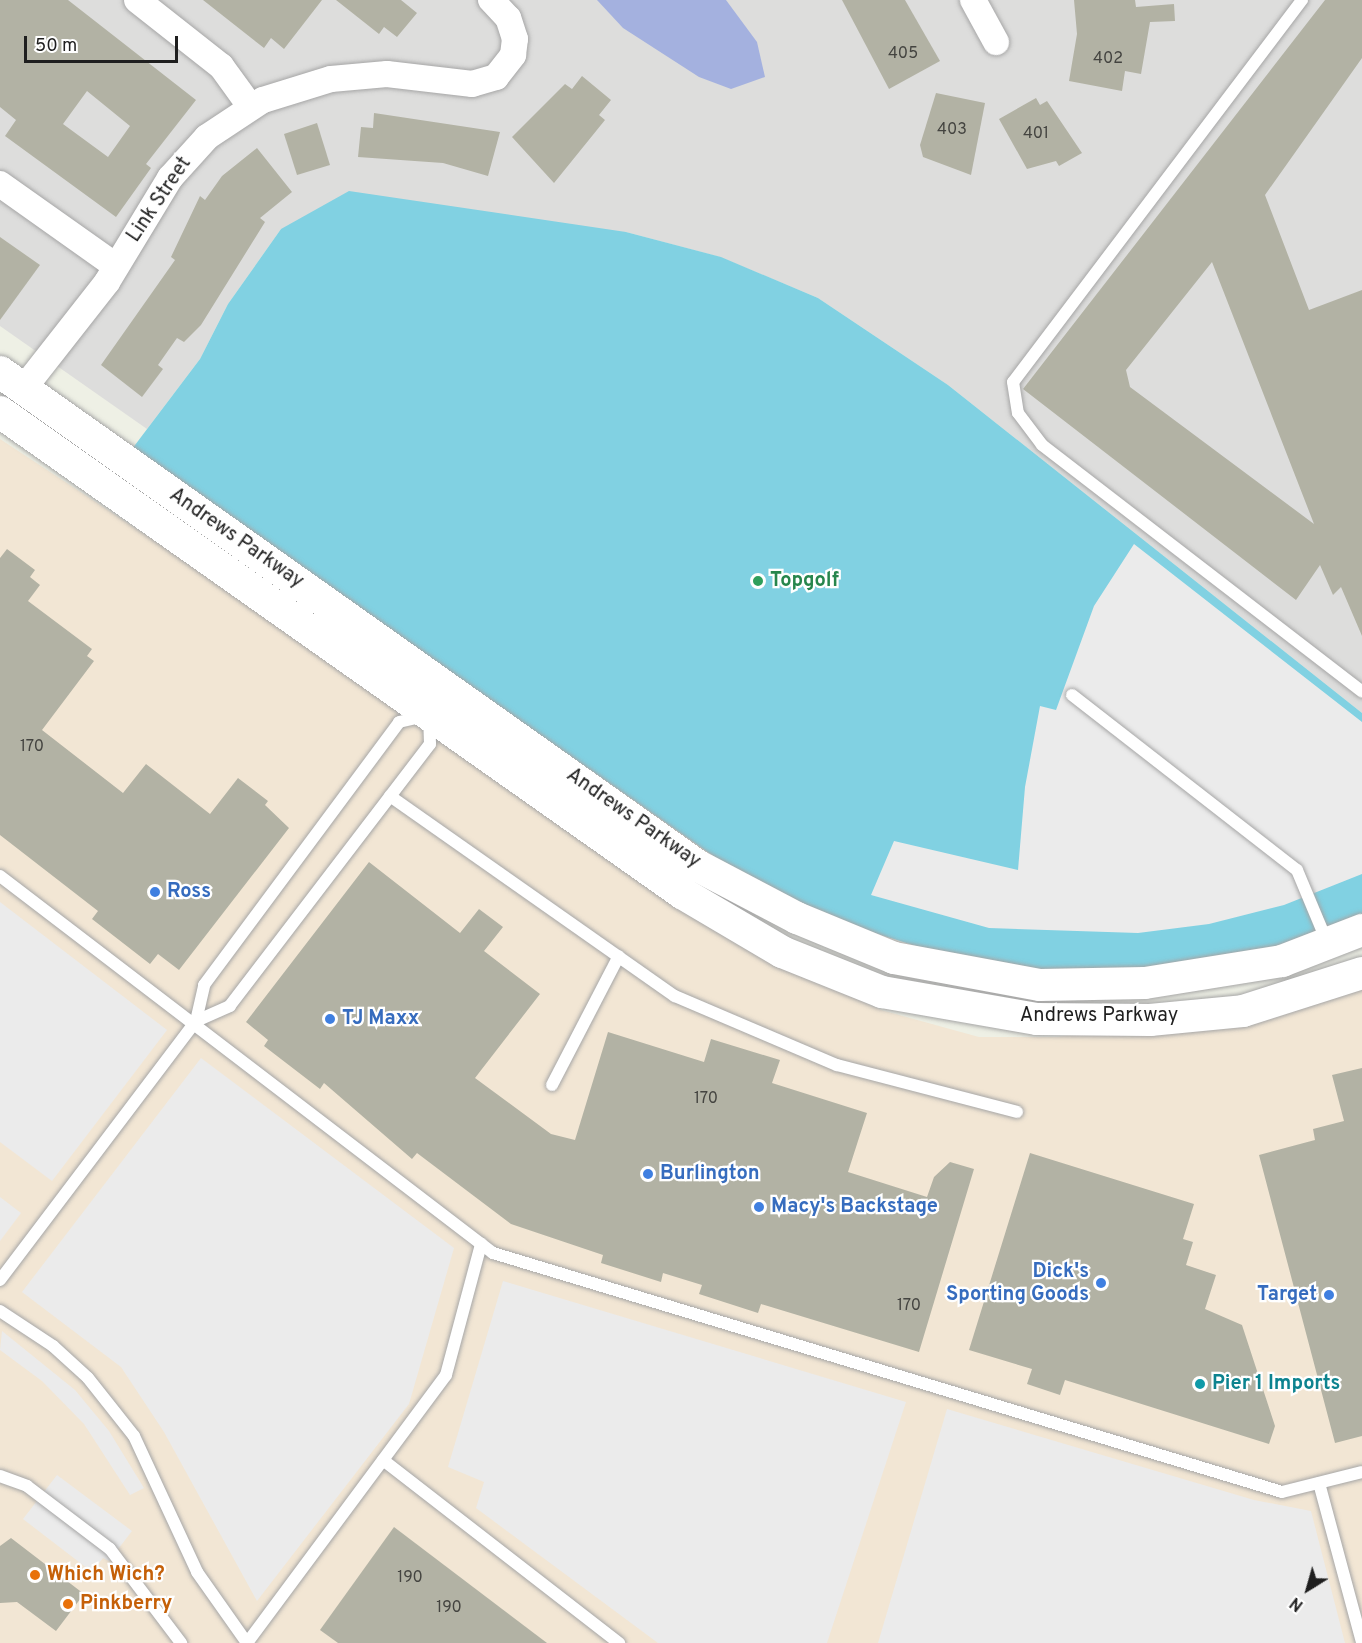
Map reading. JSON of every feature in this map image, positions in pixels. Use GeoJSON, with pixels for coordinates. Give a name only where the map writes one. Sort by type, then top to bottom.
{"type":"FeatureCollection","features":[{"type":"Feature","properties":{"kind":"street"},"geometry":{"type":"LineString","coordinates":[[137,0],[221,66],[250,106]]}},
{"type":"Feature","properties":{"kind":"street","name":"Link Street"},"geometry":{"type":"LineString","coordinates":[[12,380],[116,266],[182,163],[250,106],[297,87],[350,76],[387,74],[472,84],[496,77],[513,55],[513,29],[491,0]]}},
{"type":"Feature","properties":{"kind":"street"},"geometry":{"type":"LineString","coordinates":[[973,0],[996,42]]}},
{"type":"Feature","properties":{"kind":"street"},"geometry":{"type":"LineString","coordinates":[[0,184],[116,266]]}},
{"type":"Feature","properties":{"kind":"street","name":"Andrews Parkway"},"geometry":{"type":"LineString","coordinates":[[12,380],[698,866],[797,918],[894,958],[1040,985],[1145,983],[1282,961],[1362,930]]}},
{"type":"Feature","properties":{"kind":"street","name":"Andrews Parkway"},"geometry":{"type":"LineString","coordinates":[[0,412],[682,893],[782,952],[882,992],[1036,1019],[1150,1020],[1243,1011],[1362,973]]}},
{"type":"Feature","properties":{"kind":"street"},"geometry":{"type":"LineString","coordinates":[[429,715],[449,689]]}},
{"type":"Feature","properties":{"kind":"street"},"geometry":{"type":"LineString","coordinates":[[1036,1019],[1040,985]]}},
{"type":"Feature","properties":{"kind":"lane"},"geometry":{"type":"LineString","coordinates":[[1302,0],[1013,382],[1018,413],[1042,445],[1362,691]]}},
{"type":"Feature","properties":{"kind":"lane"},"geometry":{"type":"LineString","coordinates":[[1072,695],[1297,870],[1328,945]]}},
{"type":"Feature","properties":{"kind":"lane"},"geometry":{"type":"LineString","coordinates":[[0,1280],[196,1021],[204,985],[399,722],[429,715],[430,744],[230,1006],[196,1021]]}},
{"type":"Feature","properties":{"kind":"lane"},"geometry":{"type":"LineString","coordinates":[[390,796],[675,996],[789,1048],[885,1080],[1017,1112]]}},
{"type":"Feature","properties":{"kind":"lane"},"geometry":{"type":"LineString","coordinates":[[0,876],[196,1021],[481,1244],[502,1256],[1282,1492],[1362,1472]]}},
{"type":"Feature","properties":{"kind":"lane"},"geometry":{"type":"LineString","coordinates":[[552,1085],[619,956]]}},
{"type":"Feature","properties":{"kind":"lane"},"geometry":{"type":"LineString","coordinates":[[0,1311],[53,1346],[88,1378],[134,1436],[196,1572],[247,1643],[446,1375],[481,1244]]}},
{"type":"Feature","properties":{"kind":"lane"},"geometry":{"type":"LineString","coordinates":[[383,1460],[619,1643]]}},
{"type":"Feature","properties":{"kind":"lane"},"geometry":{"type":"LineString","coordinates":[[0,1476],[27,1486],[111,1549],[181,1643]]}},
{"type":"Feature","properties":{"kind":"lane"},"geometry":{"type":"LineString","coordinates":[[1319,1483],[1362,1642]]}},
{"type":"Feature","properties":{"kind":"shaded area"},"geometry":{"type":"Polygon","coordinates":[[[0,0],[1362,0],[1362,713],[948,385],[818,298],[720,257],[626,232],[281,229],[228,304],[200,359],[147,429],[0,326],[0,0]]]}},
{"type":"Feature","properties":{"kind":"shaded area"},"geometry":{"type":"Polygon","coordinates":[[[597,0],[726,0],[757,42],[765,77],[731,89],[699,77],[623,28],[597,0]]]}},
{"type":"Feature","properties":{"kind":"shaded area","name":"Topgolf"},"geometry":{"type":"Polygon","coordinates":[[[349,191],[626,232],[721,257],[818,298],[948,385],[1362,713],[1362,918],[1282,946],[1181,967],[1043,970],[935,952],[830,919],[722,862],[132,449],[200,359],[228,304],[281,229],[349,191]]]}},
{"type":"Feature","properties":{"kind":"shaded area"},"geometry":{"type":"Polygon","coordinates":[[[0,439],[834,988],[881,1010],[979,1037],[1057,1037],[1362,984],[1362,1643],[0,1643],[0,439]]]}},
{"type":"Feature","properties":{"kind":"shaded area"},"geometry":{"type":"Polygon","coordinates":[[[1134,544],[1362,722],[1362,874],[1284,905],[1209,924],[1138,933],[989,928],[871,895],[894,841],[1018,870],[1025,787],[1040,706],[1056,710],[1094,606],[1134,544]]]}},
{"type":"Feature","properties":{"kind":"shaded area"},"geometry":{"type":"Polygon","coordinates":[[[0,902],[167,1030],[52,1181],[0,1142],[0,902]]]}},
{"type":"Feature","properties":{"kind":"shaded area"},"geometry":{"type":"Polygon","coordinates":[[[201,1058],[454,1248],[409,1404],[257,1601],[164,1432],[121,1367],[22,1292],[201,1058]]]}},
{"type":"Feature","properties":{"kind":"shaded area"},"geometry":{"type":"Polygon","coordinates":[[[0,1197],[21,1213],[0,1241],[0,1197]]]}},
{"type":"Feature","properties":{"kind":"shaded area"},"geometry":{"type":"Polygon","coordinates":[[[503,1281],[906,1402],[827,1643],[658,1643],[476,1508],[484,1482],[448,1467],[503,1281]]]}},
{"type":"Feature","properties":{"kind":"shaded area"},"geometry":{"type":"Polygon","coordinates":[[[2,1331],[75,1390],[109,1431],[144,1488],[130,1495],[84,1424],[42,1381],[0,1350],[2,1331]]]}},
{"type":"Feature","properties":{"kind":"shaded area"},"geometry":{"type":"Polygon","coordinates":[[[947,1409],[1254,1500],[1311,1511],[1345,1643],[878,1643],[947,1409]]]}},
{"type":"Feature","properties":{"kind":"shaded area"},"geometry":{"type":"Polygon","coordinates":[[[57,1475],[132,1531],[109,1561],[103,1558],[92,1572],[23,1519],[57,1475]]]}},
{"type":"Feature","properties":{"kind":"building"},"geometry":{"type":"Polygon","coordinates":[[[0,0],[68,0],[196,100],[146,164],[151,168],[116,217],[5,136],[16,120],[0,107],[0,0]],[[87,91],[63,124],[108,157],[130,126],[87,91]]]}},
{"type":"Feature","properties":{"kind":"building"},"geometry":{"type":"Polygon","coordinates":[[[203,0],[322,0],[284,49],[271,38],[264,48],[203,0]]]}},
{"type":"Feature","properties":{"kind":"building"},"geometry":{"type":"Polygon","coordinates":[[[336,0],[401,0],[417,13],[397,37],[384,27],[379,34],[336,0]]]}},
{"type":"Feature","properties":{"kind":"building"},"geometry":{"type":"Polygon","coordinates":[[[842,0],[905,0],[940,61],[889,89],[842,0]]]}},
{"type":"Feature","properties":{"kind":"building"},"geometry":{"type":"Polygon","coordinates":[[[1074,0],[1135,0],[1136,7],[1174,4],[1175,21],[1150,22],[1141,74],[1125,71],[1122,91],[1069,81],[1077,34],[1074,0]]]}},
{"type":"Feature","properties":{"kind":"building"},"geometry":{"type":"Polygon","coordinates":[[[1325,0],[1362,0],[1362,58],[1265,195],[1309,310],[1362,290],[1362,636],[1341,587],[1333,595],[1320,565],[1296,600],[1023,389],[1325,0]],[[1212,262],[1126,370],[1130,387],[1314,524],[1212,262]]]}},
{"type":"Feature","properties":{"kind":"building"},"geometry":{"type":"Polygon","coordinates":[[[582,76],[611,100],[599,115],[605,120],[554,183],[512,137],[565,84],[572,89],[582,76]]]}},
{"type":"Feature","properties":{"kind":"building"},"geometry":{"type":"Polygon","coordinates":[[[936,93],[985,103],[971,175],[923,157],[920,145],[936,93]]]}},
{"type":"Feature","properties":{"kind":"building"},"geometry":{"type":"Polygon","coordinates":[[[1036,98],[1040,105],[1047,101],[1082,153],[1059,166],[1056,161],[1027,169],[999,119],[1036,98]]]}},
{"type":"Feature","properties":{"kind":"building"},"geometry":{"type":"Polygon","coordinates":[[[374,113],[500,132],[488,176],[443,163],[358,157],[361,127],[373,128],[374,113]]]}},
{"type":"Feature","properties":{"kind":"building"},"geometry":{"type":"Polygon","coordinates":[[[317,123],[330,165],[297,175],[284,134],[317,123]]]}},
{"type":"Feature","properties":{"kind":"building"},"geometry":{"type":"Polygon","coordinates":[[[257,148],[292,192],[260,218],[265,222],[201,325],[184,342],[177,338],[158,365],[163,369],[142,397],[101,365],[175,260],[171,257],[200,196],[205,200],[222,176],[257,148]]]}},
{"type":"Feature","properties":{"kind":"building"},"geometry":{"type":"Polygon","coordinates":[[[0,237],[40,265],[0,320],[0,237]]]}},
{"type":"Feature","properties":{"kind":"building"},"geometry":{"type":"Polygon","coordinates":[[[7,549],[35,570],[30,577],[40,585],[28,601],[92,649],[87,656],[94,661],[42,730],[123,793],[146,764],[210,814],[238,778],[268,801],[265,805],[289,828],[179,970],[158,954],[150,964],[92,919],[98,911],[0,835],[0,558],[7,549]]]}},
{"type":"Feature","properties":{"kind":"building"},"geometry":{"type":"Polygon","coordinates":[[[369,862],[460,933],[479,909],[503,927],[484,951],[540,994],[475,1078],[551,1134],[575,1140],[608,1032],[704,1062],[711,1039],[780,1060],[772,1083],[867,1113],[848,1172],[927,1197],[934,1177],[950,1162],[974,1169],[919,1352],[761,1304],[758,1313],[699,1294],[702,1285],[663,1273],[661,1282],[601,1263],[603,1255],[511,1224],[417,1153],[412,1159],[324,1083],[320,1089],[264,1046],[268,1040],[246,1022],[369,862]]]}},
{"type":"Feature","properties":{"kind":"building","name":"Target"},"geometry":{"type":"Polygon","coordinates":[[[1362,1068],[1362,1436],[1335,1443],[1259,1155],[1315,1140],[1313,1129],[1344,1121],[1332,1075],[1362,1068]]]}},
{"type":"Feature","properties":{"kind":"building","name":"Dick's Sporting Goods"},"geometry":{"type":"Polygon","coordinates":[[[1030,1153],[1194,1204],[1183,1239],[1193,1242],[1186,1265],[1216,1275],[1205,1309],[1242,1325],[1275,1426],[1269,1444],[1065,1380],[1060,1395],[1027,1384],[1032,1369],[969,1350],[1030,1153]]]}},
{"type":"Feature","properties":{"kind":"building"},"geometry":{"type":"Polygon","coordinates":[[[394,1527],[547,1643],[338,1643],[320,1630],[394,1527]]]}},
{"type":"Feature","properties":{"kind":"building"},"geometry":{"type":"Polygon","coordinates":[[[11,1538],[84,1594],[56,1631],[17,1602],[0,1603],[0,1546],[11,1538]]]}},
{"type":"Feature","properties":{"kind":"place","name":"Topgolf"},"geometry":{"type":"Point","coordinates":[758,581]}},
{"type":"Feature","properties":{"kind":"place","name":"Ross"},"geometry":{"type":"Point","coordinates":[155,892]}},
{"type":"Feature","properties":{"kind":"place","name":"TJ Maxx"},"geometry":{"type":"Point","coordinates":[330,1019]}},
{"type":"Feature","properties":{"kind":"place","name":"Burlington"},"geometry":{"type":"Point","coordinates":[648,1174]}},
{"type":"Feature","properties":{"kind":"place","name":"Macy's Backstage"},"geometry":{"type":"Point","coordinates":[759,1207]}},
{"type":"Feature","properties":{"kind":"place","name":"Dick's Sporting Goods"},"geometry":{"type":"Point","coordinates":[1101,1283]}},
{"type":"Feature","properties":{"kind":"place","name":"Target"},"geometry":{"type":"Point","coordinates":[1329,1295]}},
{"type":"Feature","properties":{"kind":"place","name":"Pier 1 Imports"},"geometry":{"type":"Point","coordinates":[1200,1384]}},
{"type":"Feature","properties":{"kind":"place","name":"Which Wich?"},"geometry":{"type":"Point","coordinates":[35,1575]}},
{"type":"Feature","properties":{"kind":"place","name":"Pinkberry"},"geometry":{"type":"Point","coordinates":[68,1604]}}]}
